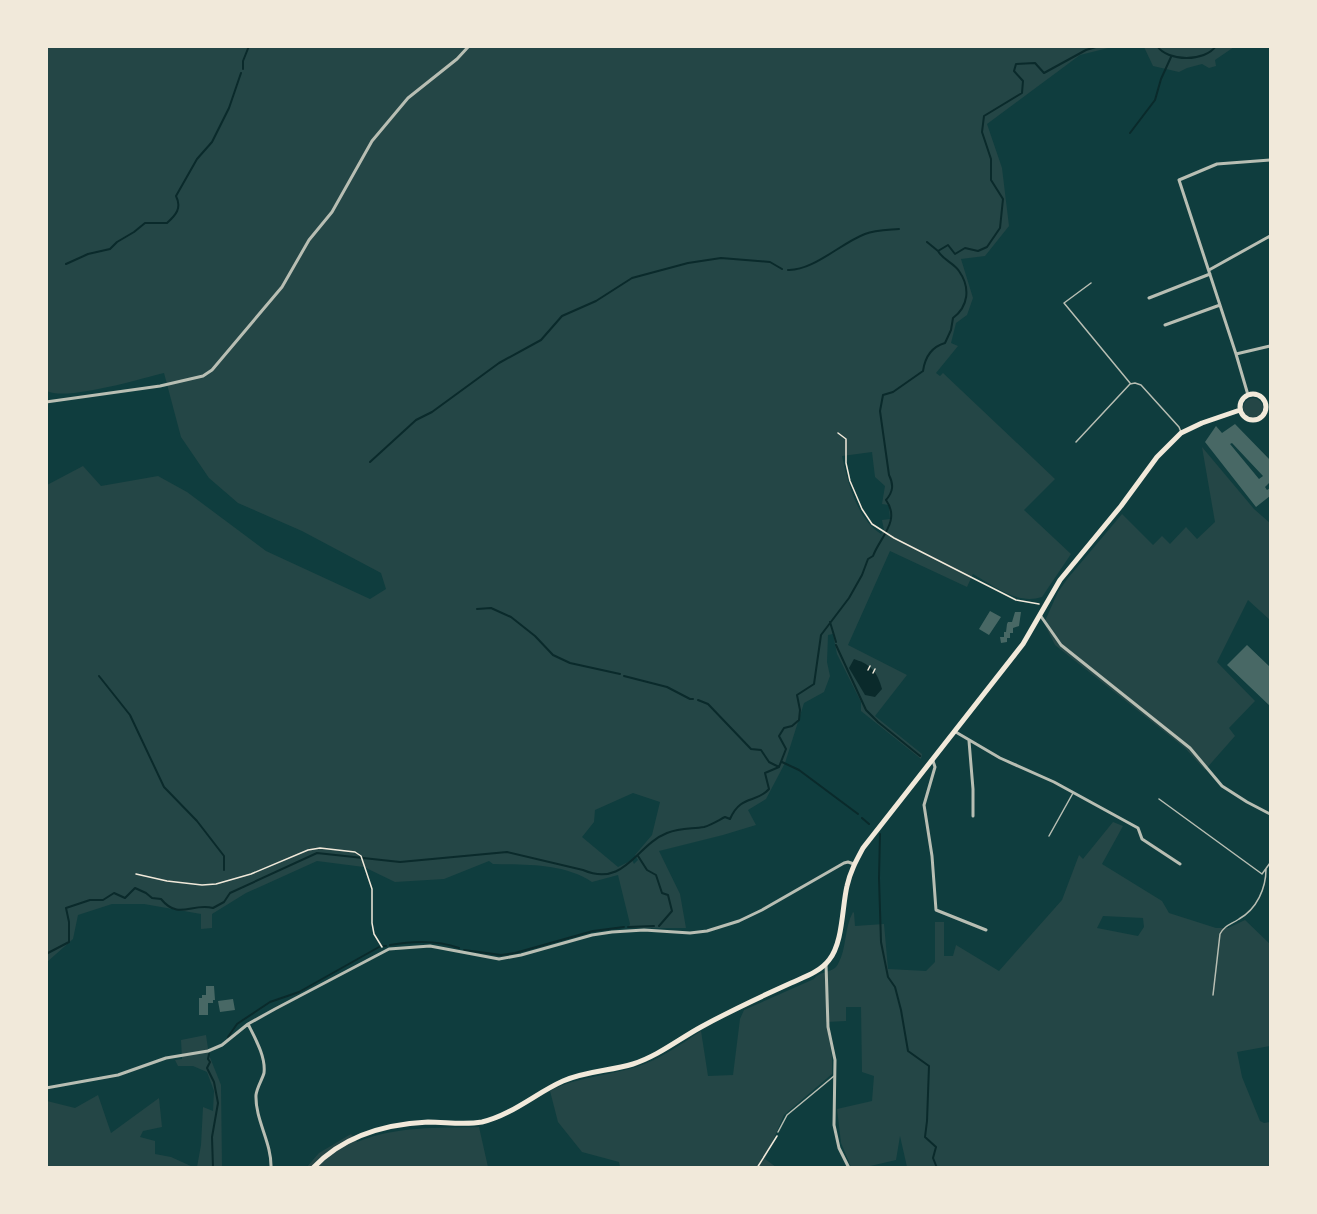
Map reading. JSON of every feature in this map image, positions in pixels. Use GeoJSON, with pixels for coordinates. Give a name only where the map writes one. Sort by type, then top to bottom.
{"type":"FeatureCollection","features":[{"type":"Feature","properties":{"kind":"main road"},"geometry":{"type":"LineString","coordinates":[[1256,394],[1268,401],[1263,414],[1256,420],[1246,418],[1240,410],[1241,401],[1248,395],[1256,394]]}},
{"type":"Feature","properties":{"kind":"main road"},"geometry":{"type":"LineString","coordinates":[[313,1167],[339,1146],[366,1132],[426,1122],[484,1121],[582,1074],[642,1060],[757,998],[809,975],[826,964],[832,957],[837,944],[847,884],[854,864],[873,835],[1023,644],[1059,580],[1121,506],[1157,457],[1181,433],[1240,410]]}},
{"type":"Feature","properties":{"kind":"street"},"geometry":{"type":"LineString","coordinates":[[46,402],[160,386],[203,376],[212,370],[282,287],[309,240],[332,212],[372,141],[408,98],[457,59],[469,46]]}},
{"type":"Feature","properties":{"kind":"street"},"geometry":{"type":"LineString","coordinates":[[1248,395],[1179,180],[1217,164],[1270,160]]}},
{"type":"Feature","properties":{"kind":"street"},"geometry":{"type":"LineString","coordinates":[[1149,298],[1210,272],[1270,236],[1270,238]]}},
{"type":"Feature","properties":{"kind":"street"},"geometry":{"type":"LineString","coordinates":[[1165,325],[1220,304]]}},
{"type":"Feature","properties":{"kind":"street"},"geometry":{"type":"LineString","coordinates":[[1236,354],[1270,346]]}},
{"type":"Feature","properties":{"kind":"street"},"geometry":{"type":"LineString","coordinates":[[1040,615],[1061,645],[1190,748],[1222,786],[1270,814]]}},
{"type":"Feature","properties":{"kind":"street"},"geometry":{"type":"LineString","coordinates":[[954,731],[1000,758],[1073,792],[1138,828],[1142,839],[1180,864]]}},
{"type":"Feature","properties":{"kind":"street"},"geometry":{"type":"LineString","coordinates":[[969,741],[973,816]]}},
{"type":"Feature","properties":{"kind":"street"},"geometry":{"type":"LineString","coordinates":[[932,759],[935,767],[924,805],[932,856],[934,904],[936,910],[986,930]]}},
{"type":"Feature","properties":{"kind":"street"},"geometry":{"type":"LineString","coordinates":[[46,1088],[118,1075],[166,1058],[208,1052],[222,1045],[248,1024],[385,950],[430,946],[499,959],[612,932],[644,930],[690,933],[708,930],[762,910],[844,863],[854,864]]}},
{"type":"Feature","properties":{"kind":"street"},"geometry":{"type":"LineString","coordinates":[[826,964],[828,1027],[835,1060],[835,1131],[839,1148],[849,1167]]}},
{"type":"Feature","properties":{"kind":"street"},"geometry":{"type":"LineString","coordinates":[[248,1024],[258,1043],[264,1071],[256,1094],[271,1167]]}},
{"type":"Feature","properties":{"kind":"lane"},"geometry":{"type":"LineString","coordinates":[[1091,282],[1064,303],[1130,384]]}},
{"type":"Feature","properties":{"kind":"lane"},"geometry":{"type":"LineString","coordinates":[[1076,441],[1130,384],[1135,382],[1141,385],[1179,427],[1181,433]]}},
{"type":"Feature","properties":{"kind":"lane"},"geometry":{"type":"LineString","coordinates":[[1049,836],[1073,792]]}},
{"type":"Feature","properties":{"kind":"lane"},"geometry":{"type":"LineString","coordinates":[[1159,799],[1262,874],[1270,863]]}},
{"type":"Feature","properties":{"kind":"lane"},"geometry":{"type":"LineString","coordinates":[[1213,995],[1220,934],[1225,926],[1241,919],[1264,891],[1266,868]]}},
{"type":"Feature","properties":{"kind":"lane"},"geometry":{"type":"LineString","coordinates":[[778,1132],[787,1115],[835,1076]]}},
{"type":"Feature","properties":{"kind":"path"},"geometry":{"type":"LineString","coordinates":[[838,433],[846,439],[846,463],[850,481],[862,509],[872,524],[887,535],[1016,600],[1045,606]]}},
{"type":"Feature","properties":{"kind":"path"},"geometry":{"type":"LineString","coordinates":[[867,670],[870,666]]}},
{"type":"Feature","properties":{"kind":"path"},"geometry":{"type":"LineString","coordinates":[[873,673],[875,669]]}},
{"type":"Feature","properties":{"kind":"path"},"geometry":{"type":"LineString","coordinates":[[136,874],[167,881],[202,885],[230,881],[308,850],[320,848],[355,852],[361,856],[372,889],[374,934],[385,950]]}},
{"type":"Feature","properties":{"kind":"path"},"geometry":{"type":"LineString","coordinates":[[757,1167],[778,1132]]}},
{"type":"Feature","properties":{"kind":"shaded area"},"geometry":{"type":"Polygon","coordinates":[[[47,47],[1112,47],[1080,55],[987,124],[1002,168],[1009,226],[985,256],[961,259],[973,298],[967,315],[956,323],[951,343],[958,346],[936,373],[940,376],[943,373],[1055,479],[1024,510],[1071,554],[1042,597],[1033,599],[1006,593],[973,574],[967,587],[890,551],[848,645],[907,675],[875,716],[922,754],[921,759],[861,711],[861,702],[837,654],[833,634],[828,635],[827,662],[830,676],[824,692],[804,703],[785,763],[766,799],[748,810],[756,825],[659,851],[680,894],[686,928],[628,928],[630,924],[618,875],[592,882],[557,868],[493,864],[489,861],[444,879],[395,882],[364,867],[317,861],[246,893],[212,914],[212,928],[201,929],[201,914],[144,904],[112,904],[78,915],[73,939],[47,962],[47,485],[83,466],[101,486],[158,476],[187,492],[266,551],[370,599],[386,589],[381,573],[302,531],[238,503],[209,478],[181,437],[164,373],[86,391],[57,393],[47,391],[47,47]],[[872,452],[842,456],[851,489],[860,510],[881,534],[884,530],[882,520],[890,519],[889,505],[882,504],[885,486],[875,477],[872,452]],[[633,793],[595,810],[594,822],[582,837],[618,867],[632,860],[634,864],[638,860],[635,855],[652,835],[660,802],[633,793]]]}},
{"type":"Feature","properties":{"kind":"shaded area"},"geometry":{"type":"Polygon","coordinates":[[[1144,47],[1234,47],[1215,60],[1216,66],[1209,68],[1202,64],[1179,72],[1153,66],[1144,47]]]}},
{"type":"Feature","properties":{"kind":"shaded area"},"geometry":{"type":"Polygon","coordinates":[[[1253,398],[1260,401],[1263,408],[1260,415],[1253,418],[1246,415],[1243,408],[1246,401],[1253,398]]]}},
{"type":"Feature","properties":{"kind":"shaded area"},"geometry":{"type":"Polygon","coordinates":[[[1202,447],[1254,509],[1270,523],[1270,620],[1248,600],[1217,662],[1255,701],[1229,728],[1235,736],[1205,770],[1185,748],[1055,645],[1044,623],[1058,592],[1068,578],[1122,514],[1153,545],[1162,536],[1170,544],[1186,527],[1197,539],[1215,522],[1202,447]]]}},
{"type":"Feature","properties":{"kind":"shaded area"},"geometry":{"type":"Polygon","coordinates":[[[854,659],[865,664],[876,674],[882,689],[875,697],[865,695],[849,668],[854,659]]]}},
{"type":"Feature","properties":{"kind":"shaded area"},"geometry":{"type":"Polygon","coordinates":[[[1113,822],[1123,826],[1102,864],[1162,901],[1169,913],[1216,928],[1228,928],[1245,920],[1270,944],[1270,1046],[1237,1052],[1242,1077],[1260,1121],[1270,1122],[1270,1167],[907,1167],[900,1136],[896,1160],[866,1167],[851,1167],[841,1143],[837,1109],[872,1101],[874,1076],[862,1072],[861,1007],[846,1007],[846,1021],[826,1022],[832,1056],[832,1074],[784,1115],[765,1159],[776,1167],[620,1167],[619,1162],[582,1152],[558,1122],[550,1091],[570,1083],[645,1064],[701,1031],[708,1076],[733,1075],[740,1019],[744,1010],[836,967],[841,958],[853,912],[855,926],[884,924],[888,969],[926,971],[935,962],[935,922],[944,922],[944,956],[953,956],[956,945],[999,971],[1062,900],[1079,855],[1083,859],[1113,822]],[[1103,916],[1097,928],[1138,936],[1144,927],[1143,918],[1103,916]]]}},
{"type":"Feature","properties":{"kind":"shaded area"},"geometry":{"type":"Polygon","coordinates":[[[206,1035],[209,1055],[221,1085],[222,1167],[197,1167],[203,1107],[213,1111],[214,1091],[207,1072],[193,1066],[178,1066],[175,1060],[182,1059],[181,1040],[206,1035]]]}},
{"type":"Feature","properties":{"kind":"shaded area"},"geometry":{"type":"Polygon","coordinates":[[[98,1095],[111,1133],[159,1098],[162,1127],[143,1131],[140,1137],[155,1141],[155,1154],[171,1157],[193,1167],[47,1167],[47,1101],[75,1108],[98,1095]]]}},
{"type":"Feature","properties":{"kind":"shaded area"},"geometry":{"type":"Polygon","coordinates":[[[479,1127],[488,1167],[306,1168],[319,1153],[351,1134],[357,1142],[402,1130],[479,1127]]]}},
{"type":"Feature","properties":{"kind":"building"},"geometry":{"type":"Polygon","coordinates":[[[1235,424],[1270,460],[1270,482],[1265,487],[1267,490],[1270,488],[1270,496],[1256,507],[1205,442],[1216,426],[1222,433],[1235,424]],[[1232,443],[1230,444],[1259,479],[1263,476],[1232,443]]]}},
{"type":"Feature","properties":{"kind":"building"},"geometry":{"type":"Polygon","coordinates":[[[990,611],[1001,617],[989,635],[979,629],[990,611]]]}},
{"type":"Feature","properties":{"kind":"building"},"geometry":{"type":"Polygon","coordinates":[[[1015,612],[1021,612],[1019,626],[1013,628],[1013,633],[1010,633],[1007,642],[1001,643],[1000,637],[1004,637],[1007,624],[1012,622],[1015,612]]]}},
{"type":"Feature","properties":{"kind":"building"},"geometry":{"type":"Polygon","coordinates":[[[1247,645],[1270,667],[1270,706],[1227,665],[1247,645]]]}},
{"type":"Feature","properties":{"kind":"building"},"geometry":{"type":"Polygon","coordinates":[[[206,986],[214,986],[215,1000],[213,1003],[208,1003],[208,1015],[199,1015],[199,998],[206,995],[206,986]]]}},
{"type":"Feature","properties":{"kind":"building"},"geometry":{"type":"Polygon","coordinates":[[[233,999],[235,1010],[220,1012],[218,1001],[233,999]]]}},
{"type":"Feature","properties":{"kind":"waterway"},"geometry":{"type":"LineString","coordinates":[[243,69],[243,61],[249,46]]}},
{"type":"Feature","properties":{"kind":"waterway"},"geometry":{"type":"LineString","coordinates":[[46,954],[69,942],[66,908],[90,900],[103,900],[114,893],[125,898],[135,888],[152,898],[161,899],[174,909],[213,908],[224,902],[230,893],[317,853],[400,862],[507,852],[597,874],[609,874],[629,863],[647,846],[667,833],[704,827],[725,817],[730,819],[734,811],[744,802],[764,794],[769,789],[765,773],[779,767],[786,749],[779,736],[784,728],[792,726],[799,720],[797,695],[814,684],[821,635],[849,598],[868,559],[873,556],[888,529],[891,515],[886,500],[890,494],[892,482],[880,411],[883,395],[893,392],[923,371],[930,353],[945,343],[953,318],[965,303],[966,290],[963,277],[957,268],[938,251],[948,245],[955,254],[965,248],[978,251],[987,247],[1000,228],[1003,199],[991,180],[991,159],[982,132],[984,116],[1022,93],[1023,81],[1014,71],[1016,64],[1035,63],[1044,73],[1086,50],[1099,46]]}},
{"type":"Feature","properties":{"kind":"waterway"},"geometry":{"type":"LineString","coordinates":[[1157,46],[1169,55],[1187,58],[1204,55],[1216,46]]}},
{"type":"Feature","properties":{"kind":"waterway"},"geometry":{"type":"LineString","coordinates":[[1130,133],[1155,100],[1171,57]]}},
{"type":"Feature","properties":{"kind":"waterway"},"geometry":{"type":"LineString","coordinates":[[66,264],[88,254],[110,249],[145,223],[167,223],[173,217],[178,208],[176,196],[197,159],[212,142],[229,108],[241,73]]}},
{"type":"Feature","properties":{"kind":"waterway"},"geometry":{"type":"LineString","coordinates":[[788,270],[807,266],[865,234],[899,229]]}},
{"type":"Feature","properties":{"kind":"waterway"},"geometry":{"type":"LineString","coordinates":[[927,242],[938,251]]}},
{"type":"Feature","properties":{"kind":"waterway"},"geometry":{"type":"LineString","coordinates":[[370,462],[416,420],[432,412],[499,363],[541,340],[562,316],[596,301],[632,278],[688,263],[721,258],[770,262],[782,269]]}},
{"type":"Feature","properties":{"kind":"waterway"},"geometry":{"type":"LineString","coordinates":[[477,609],[491,608],[511,617],[535,636],[553,655],[570,663],[620,674]]}},
{"type":"Feature","properties":{"kind":"waterway"},"geometry":{"type":"LineString","coordinates":[[830,622],[836,642]]}},
{"type":"Feature","properties":{"kind":"waterway"},"geometry":{"type":"LineString","coordinates":[[836,645],[866,710],[920,756]]}},
{"type":"Feature","properties":{"kind":"waterway"},"geometry":{"type":"LineString","coordinates":[[99,676],[130,715],[164,787],[197,821],[224,856],[224,870]]}},
{"type":"Feature","properties":{"kind":"waterway"},"geometry":{"type":"LineString","coordinates":[[624,676],[667,687],[693,699]]}},
{"type":"Feature","properties":{"kind":"waterway"},"geometry":{"type":"LineString","coordinates":[[698,700],[708,704],[751,749],[761,750],[769,762],[779,767]]}},
{"type":"Feature","properties":{"kind":"waterway"},"geometry":{"type":"LineString","coordinates":[[782,762],[799,770],[858,814]]}},
{"type":"Feature","properties":{"kind":"waterway"},"geometry":{"type":"LineString","coordinates":[[862,818],[869,824]]}},
{"type":"Feature","properties":{"kind":"waterway"},"geometry":{"type":"LineString","coordinates":[[880,834],[881,942],[888,977],[895,987],[901,1010],[908,1051],[929,1066],[925,1137],[936,1147],[933,1158],[937,1168]]}},
{"type":"Feature","properties":{"kind":"waterway"},"geometry":{"type":"LineString","coordinates":[[638,856],[647,870],[656,875],[662,893],[668,895],[672,911],[659,926]]}},
{"type":"Feature","properties":{"kind":"waterway"},"geometry":{"type":"LineString","coordinates":[[628,927],[654,926]]}},
{"type":"Feature","properties":{"kind":"waterway"},"geometry":{"type":"LineString","coordinates":[[464,950],[501,955],[515,953],[593,931],[624,927]]}},
{"type":"Feature","properties":{"kind":"waterway"},"geometry":{"type":"LineString","coordinates":[[390,945],[425,942],[459,948]]}},
{"type":"Feature","properties":{"kind":"waterway"},"geometry":{"type":"LineString","coordinates":[[228,1037],[237,1024],[270,1002],[299,992],[379,947]]}},
{"type":"Feature","properties":{"kind":"waterway"},"geometry":{"type":"LineString","coordinates":[[209,1054],[210,1062],[207,1068],[214,1082],[218,1103],[212,1137],[213,1168]]}}]}
